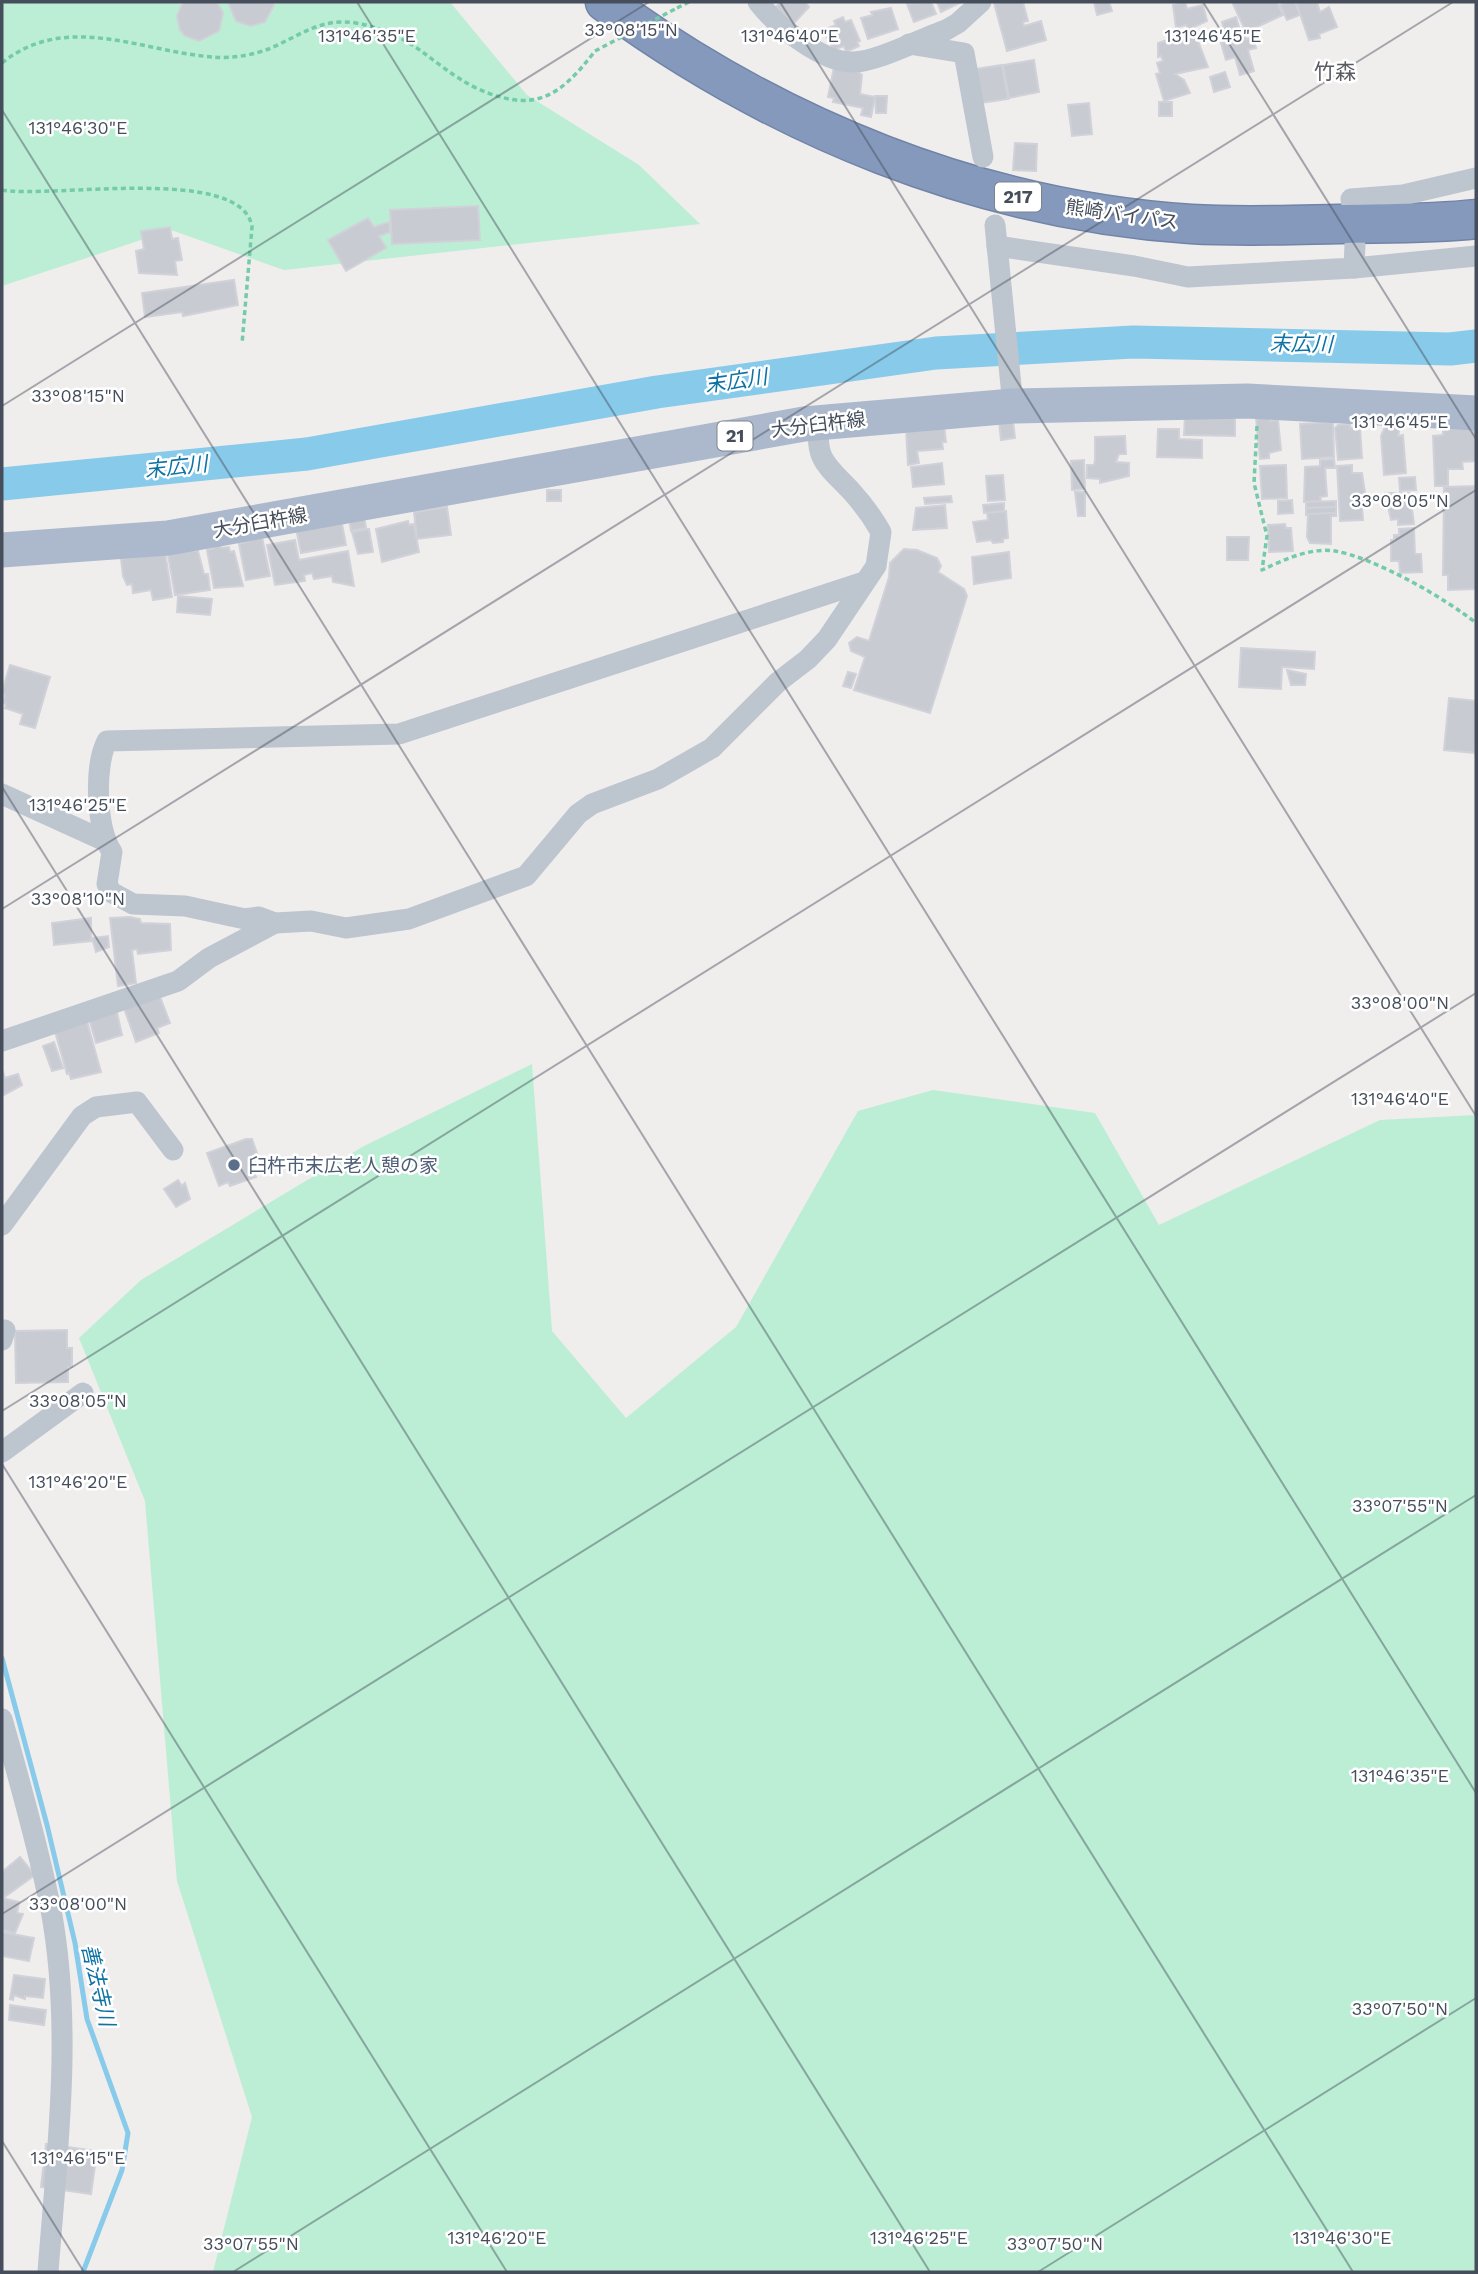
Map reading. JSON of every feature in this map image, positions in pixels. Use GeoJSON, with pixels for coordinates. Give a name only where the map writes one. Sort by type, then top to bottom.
{"type":"FeatureCollection","features":[{"type":"Feature","properties":{"kind":"highway","name":"熊崎バイパス"},"geometry":{"type":"LineString","coordinates":[[605,2],[667,47],[801,121],[912,167],[1005,195],[1081,209],[1189,223],[1262,225],[1476,219]]}},
{"type":"Feature","properties":{"kind":"main road","name":"大分臼杵線"},"geometry":{"type":"LineString","coordinates":[[2,550],[168,538],[820,422],[1012,396],[1247,401],[1476,413]]}},
{"type":"Feature","properties":{"kind":"street"},"geometry":{"type":"LineString","coordinates":[[758,2],[792,35],[844,61],[868,60],[958,23],[981,2]]}},
{"type":"Feature","properties":{"kind":"street"},"geometry":{"type":"LineString","coordinates":[[907,43],[964,53],[983,157]]}},
{"type":"Feature","properties":{"kind":"street"},"geometry":{"type":"LineString","coordinates":[[1352,206],[1351,199],[1403,195],[1476,178]]}},
{"type":"Feature","properties":{"kind":"street"},"geometry":{"type":"LineString","coordinates":[[1012,396],[996,235],[1188,277],[1354,268],[1476,256]]}},
{"type":"Feature","properties":{"kind":"street"},"geometry":{"type":"LineString","coordinates":[[1354,268],[1355,245]]}},
{"type":"Feature","properties":{"kind":"street"},"geometry":{"type":"LineString","coordinates":[[820,422],[816,441],[824,462],[852,492],[881,532],[876,566],[827,639],[712,748],[658,779],[592,804],[578,814],[526,876],[446,908],[409,919],[346,928],[311,921],[275,923],[185,906],[133,904],[111,892],[107,884],[112,852],[105,841],[98,777],[101,752],[107,741],[400,734],[863,582]]}},
{"type":"Feature","properties":{"kind":"street"},"geometry":{"type":"LineString","coordinates":[[2,794],[105,841]]}},
{"type":"Feature","properties":{"kind":"street"},"geometry":{"type":"LineString","coordinates":[[2,1041],[178,981],[209,958],[275,923]]}},
{"type":"Feature","properties":{"kind":"street"},"geometry":{"type":"LineString","coordinates":[[2,1224],[82,1116],[96,1107],[137,1102],[173,1150]]}},
{"type":"Feature","properties":{"kind":"street"},"geometry":{"type":"LineString","coordinates":[[3,1449],[83,1393]]}},
{"type":"Feature","properties":{"kind":"street"},"geometry":{"type":"LineString","coordinates":[[2,1719],[51,1911],[58,1974],[61,2096],[48,2272]]}},
{"type":"Feature","properties":{"kind":"path"},"geometry":{"type":"LineString","coordinates":[[2,63],[40,41],[69,37],[94,37],[212,57],[243,55],[270,49],[318,25],[340,21],[391,31],[477,88],[491,94],[534,101],[564,87],[595,51],[689,2]]}},
{"type":"Feature","properties":{"kind":"path"},"geometry":{"type":"LineString","coordinates":[[2,190],[35,192],[165,188],[213,195],[244,212],[250,217],[252,227],[242,344]]}},
{"type":"Feature","properties":{"kind":"path"},"geometry":{"type":"LineString","coordinates":[[1247,401],[1258,411],[1254,471],[1257,505],[1267,536],[1262,570],[1285,559],[1334,551],[1384,569],[1451,604],[1476,623]]}},
{"type":"Feature","properties":{"kind":"green space"},"geometry":{"type":"Polygon","coordinates":[[[2,2],[450,2],[527,95],[639,165],[700,224],[284,270],[171,230],[2,286],[2,2]]]}},
{"type":"Feature","properties":{"kind":"green space"},"geometry":{"type":"Polygon","coordinates":[[[532,1064],[552,1331],[626,1418],[736,1327],[858,1111],[933,1090],[1095,1113],[1159,1225],[1380,1120],[1476,1115],[1476,2272],[213,2272],[252,2117],[177,1881],[145,1501],[79,1338],[141,1280],[364,1146],[532,1064]]]}},
{"type":"Feature","properties":{"kind":"building"},"geometry":{"type":"Polygon","coordinates":[[[183,2],[217,2],[223,13],[219,31],[199,41],[185,36],[180,30],[177,16],[183,2]]]}},
{"type":"Feature","properties":{"kind":"building"},"geometry":{"type":"Polygon","coordinates":[[[228,2],[274,2],[274,5],[265,22],[250,26],[236,21],[228,2]]]}},
{"type":"Feature","properties":{"kind":"building"},"geometry":{"type":"Polygon","coordinates":[[[781,2],[805,2],[809,7],[794,23],[776,7],[781,2]]]}},
{"type":"Feature","properties":{"kind":"building"},"geometry":{"type":"Polygon","coordinates":[[[931,2],[936,14],[914,22],[907,4],[931,2]]]}},
{"type":"Feature","properties":{"kind":"building"},"geometry":{"type":"Polygon","coordinates":[[[937,2],[961,2],[941,12],[937,2]]]}},
{"type":"Feature","properties":{"kind":"building"},"geometry":{"type":"Polygon","coordinates":[[[1023,2],[1028,21],[1023,22],[1024,26],[1041,21],[1046,40],[1007,51],[994,3],[1023,2]]]}},
{"type":"Feature","properties":{"kind":"building"},"geometry":{"type":"Polygon","coordinates":[[[1094,2],[1109,2],[1112,11],[1097,15],[1094,2]]]}},
{"type":"Feature","properties":{"kind":"building"},"geometry":{"type":"Polygon","coordinates":[[[1185,2],[1187,9],[1203,5],[1207,21],[1188,30],[1186,25],[1176,28],[1173,5],[1185,2]]]}},
{"type":"Feature","properties":{"kind":"building"},"geometry":{"type":"Polygon","coordinates":[[[1232,2],[1277,2],[1283,15],[1246,32],[1232,2]]]}},
{"type":"Feature","properties":{"kind":"building"},"geometry":{"type":"Polygon","coordinates":[[[1295,2],[1300,15],[1287,20],[1280,5],[1295,2]]]}},
{"type":"Feature","properties":{"kind":"building"},"geometry":{"type":"Polygon","coordinates":[[[1296,2],[1317,2],[1320,12],[1329,7],[1337,27],[1319,34],[1320,38],[1309,40],[1296,2]]]}},
{"type":"Feature","properties":{"kind":"building"},"geometry":{"type":"Polygon","coordinates":[[[891,8],[898,29],[868,39],[861,18],[873,15],[871,12],[891,8]]]}},
{"type":"Feature","properties":{"kind":"building"},"geometry":{"type":"Polygon","coordinates":[[[843,17],[845,22],[851,20],[860,41],[857,42],[859,46],[846,52],[844,46],[834,50],[823,30],[836,25],[834,21],[843,17]]]}},
{"type":"Feature","properties":{"kind":"building"},"geometry":{"type":"Polygon","coordinates":[[[1236,17],[1240,30],[1243,28],[1246,39],[1253,37],[1256,48],[1248,50],[1254,71],[1240,75],[1235,57],[1226,60],[1221,43],[1227,41],[1222,22],[1236,17]]]}},
{"type":"Feature","properties":{"kind":"building"},"geometry":{"type":"Polygon","coordinates":[[[1180,36],[1181,40],[1196,36],[1208,67],[1175,74],[1184,80],[1190,93],[1164,101],[1156,74],[1160,73],[1157,63],[1163,61],[1161,56],[1158,57],[1158,43],[1180,36]]]}},
{"type":"Feature","properties":{"kind":"building"},"geometry":{"type":"Polygon","coordinates":[[[1034,60],[1039,92],[1009,98],[1003,65],[1034,60]]]}},
{"type":"Feature","properties":{"kind":"building"},"geometry":{"type":"Polygon","coordinates":[[[1002,65],[1008,99],[980,103],[975,69],[1002,65]]]}},
{"type":"Feature","properties":{"kind":"building"},"geometry":{"type":"Polygon","coordinates":[[[834,67],[862,75],[860,94],[875,97],[871,117],[861,115],[863,108],[833,102],[834,98],[828,97],[834,67]]]}},
{"type":"Feature","properties":{"kind":"building"},"geometry":{"type":"Polygon","coordinates":[[[1225,72],[1230,87],[1214,92],[1210,77],[1225,72]]]}},
{"type":"Feature","properties":{"kind":"building"},"geometry":{"type":"Polygon","coordinates":[[[875,96],[887,96],[886,113],[876,113],[875,96]]]}},
{"type":"Feature","properties":{"kind":"building"},"geometry":{"type":"Polygon","coordinates":[[[1159,102],[1172,102],[1172,116],[1159,116],[1159,102]]]}},
{"type":"Feature","properties":{"kind":"building"},"geometry":{"type":"Polygon","coordinates":[[[1089,103],[1092,134],[1072,136],[1068,105],[1089,103]]]}},
{"type":"Feature","properties":{"kind":"building"},"geometry":{"type":"Polygon","coordinates":[[[1015,143],[1037,144],[1036,171],[1013,170],[1015,143]]]}},
{"type":"Feature","properties":{"kind":"building"},"geometry":{"type":"Polygon","coordinates":[[[478,206],[480,240],[392,244],[390,210],[478,206]]]}},
{"type":"Feature","properties":{"kind":"building"},"geometry":{"type":"Polygon","coordinates":[[[368,218],[374,227],[389,222],[390,232],[379,236],[386,248],[346,271],[328,240],[368,218]]]}},
{"type":"Feature","properties":{"kind":"building"},"geometry":{"type":"Polygon","coordinates":[[[170,227],[172,239],[178,238],[182,260],[175,261],[177,275],[139,273],[136,251],[144,249],[141,231],[170,227]]]}},
{"type":"Feature","properties":{"kind":"building"},"geometry":{"type":"Polygon","coordinates":[[[234,280],[238,305],[183,316],[182,312],[145,317],[142,293],[234,280]]]}},
{"type":"Feature","properties":{"kind":"building"},"geometry":{"type":"Polygon","coordinates":[[[1185,416],[1235,416],[1235,436],[1184,435],[1185,416]]]}},
{"type":"Feature","properties":{"kind":"building"},"geometry":{"type":"Polygon","coordinates":[[[1270,417],[1270,421],[1278,420],[1281,450],[1269,453],[1269,458],[1260,459],[1256,418],[1270,417]]]}},
{"type":"Feature","properties":{"kind":"building"},"geometry":{"type":"Polygon","coordinates":[[[1013,421],[1015,438],[1001,440],[999,422],[1013,421]]]}},
{"type":"Feature","properties":{"kind":"building"},"geometry":{"type":"Polygon","coordinates":[[[1333,422],[1334,457],[1302,459],[1300,424],[1333,422]]]}},
{"type":"Feature","properties":{"kind":"building"},"geometry":{"type":"Polygon","coordinates":[[[1350,424],[1350,428],[1360,427],[1362,458],[1338,460],[1335,428],[1338,425],[1350,424]]]}},
{"type":"Feature","properties":{"kind":"building"},"geometry":{"type":"Polygon","coordinates":[[[944,425],[946,442],[942,442],[943,449],[917,451],[919,463],[908,465],[906,429],[944,425]]]}},
{"type":"Feature","properties":{"kind":"building"},"geometry":{"type":"Polygon","coordinates":[[[1400,426],[1398,436],[1403,435],[1406,473],[1384,475],[1381,436],[1385,427],[1400,426]]]}},
{"type":"Feature","properties":{"kind":"building"},"geometry":{"type":"Polygon","coordinates":[[[1158,429],[1179,429],[1179,439],[1202,440],[1202,458],[1157,457],[1158,429]]]}},
{"type":"Feature","properties":{"kind":"building"},"geometry":{"type":"Polygon","coordinates":[[[1443,429],[1476,429],[1476,461],[1462,462],[1463,469],[1448,469],[1448,486],[1435,486],[1433,436],[1443,435],[1443,429]]]}},
{"type":"Feature","properties":{"kind":"building"},"geometry":{"type":"Polygon","coordinates":[[[1125,436],[1126,454],[1119,454],[1116,462],[1129,463],[1129,476],[1100,483],[1100,479],[1087,478],[1087,465],[1094,465],[1095,460],[1095,437],[1125,436]]]}},
{"type":"Feature","properties":{"kind":"building"},"geometry":{"type":"Polygon","coordinates":[[[1334,459],[1335,468],[1325,468],[1327,496],[1320,497],[1321,501],[1304,502],[1305,467],[1320,466],[1320,460],[1334,459]]]}},
{"type":"Feature","properties":{"kind":"building"},"geometry":{"type":"Polygon","coordinates":[[[1084,460],[1085,489],[1072,490],[1071,461],[1084,460]]]}},
{"type":"Feature","properties":{"kind":"building"},"geometry":{"type":"Polygon","coordinates":[[[942,463],[944,484],[913,487],[911,467],[942,463]]]}},
{"type":"Feature","properties":{"kind":"building"},"geometry":{"type":"Polygon","coordinates":[[[1286,465],[1287,498],[1262,499],[1260,466],[1286,465]]]}},
{"type":"Feature","properties":{"kind":"building"},"geometry":{"type":"Polygon","coordinates":[[[1352,465],[1352,473],[1362,473],[1367,505],[1362,506],[1363,520],[1340,521],[1337,466],[1352,465]]]}},
{"type":"Feature","properties":{"kind":"building"},"geometry":{"type":"Polygon","coordinates":[[[1003,475],[1005,500],[988,501],[986,476],[1003,475]]]}},
{"type":"Feature","properties":{"kind":"building"},"geometry":{"type":"Polygon","coordinates":[[[1415,477],[1416,490],[1400,491],[1399,478],[1415,477]]]}},
{"type":"Feature","properties":{"kind":"building"},"geometry":{"type":"Polygon","coordinates":[[[1476,486],[1476,589],[1448,590],[1448,575],[1443,575],[1444,487],[1476,486]]]}},
{"type":"Feature","properties":{"kind":"building"},"geometry":{"type":"Polygon","coordinates":[[[547,490],[561,490],[561,501],[547,501],[547,490]]]}},
{"type":"Feature","properties":{"kind":"building"},"geometry":{"type":"Polygon","coordinates":[[[1075,492],[1085,492],[1085,516],[1078,516],[1075,492]]]}},
{"type":"Feature","properties":{"kind":"building"},"geometry":{"type":"Polygon","coordinates":[[[1385,493],[1410,493],[1414,524],[1398,525],[1398,519],[1391,520],[1385,493]]]}},
{"type":"Feature","properties":{"kind":"building"},"geometry":{"type":"Polygon","coordinates":[[[951,496],[952,502],[925,504],[924,498],[951,496]]]}},
{"type":"Feature","properties":{"kind":"building"},"geometry":{"type":"Polygon","coordinates":[[[1292,500],[1293,513],[1278,514],[1278,501],[1292,500]]]}},
{"type":"Feature","properties":{"kind":"building"},"geometry":{"type":"Polygon","coordinates":[[[1336,501],[1336,507],[1306,508],[1306,502],[1336,501]]]}},
{"type":"Feature","properties":{"kind":"building"},"geometry":{"type":"Polygon","coordinates":[[[1004,503],[1004,511],[984,513],[983,505],[1004,503]]]}},
{"type":"Feature","properties":{"kind":"building"},"geometry":{"type":"Polygon","coordinates":[[[945,505],[947,528],[913,530],[916,508],[945,505]]]}},
{"type":"Feature","properties":{"kind":"building"},"geometry":{"type":"Polygon","coordinates":[[[447,507],[451,535],[417,539],[414,512],[447,507]]]}},
{"type":"Feature","properties":{"kind":"building"},"geometry":{"type":"Polygon","coordinates":[[[1336,507],[1336,513],[1306,515],[1306,508],[1336,507]]]}},
{"type":"Feature","properties":{"kind":"building"},"geometry":{"type":"Polygon","coordinates":[[[1006,511],[1008,538],[1003,539],[1003,542],[977,542],[973,522],[988,520],[987,513],[1006,511]]]}},
{"type":"Feature","properties":{"kind":"building"},"geometry":{"type":"Polygon","coordinates":[[[1336,513],[1336,516],[1331,516],[1331,544],[1310,543],[1307,537],[1308,514],[1336,513]]]}},
{"type":"Feature","properties":{"kind":"building"},"geometry":{"type":"Polygon","coordinates":[[[364,516],[366,528],[351,531],[349,518],[364,516]]]}},
{"type":"Feature","properties":{"kind":"building"},"geometry":{"type":"Polygon","coordinates":[[[408,521],[409,525],[414,524],[419,552],[382,562],[376,529],[408,521]]]}},
{"type":"Feature","properties":{"kind":"building"},"geometry":{"type":"Polygon","coordinates":[[[342,524],[346,545],[301,553],[296,529],[342,524]]]}},
{"type":"Feature","properties":{"kind":"building"},"geometry":{"type":"Polygon","coordinates":[[[1285,524],[1286,528],[1291,528],[1293,551],[1269,552],[1268,525],[1285,524]]]}},
{"type":"Feature","properties":{"kind":"building"},"geometry":{"type":"Polygon","coordinates":[[[1414,528],[1415,554],[1421,554],[1422,572],[1400,573],[1399,561],[1391,561],[1391,540],[1394,540],[1394,535],[1399,535],[1399,529],[1414,528]]]}},
{"type":"Feature","properties":{"kind":"building"},"geometry":{"type":"Polygon","coordinates":[[[369,529],[373,552],[358,554],[352,532],[369,529]]]}},
{"type":"Feature","properties":{"kind":"building"},"geometry":{"type":"Polygon","coordinates":[[[262,537],[270,576],[246,580],[239,544],[262,537]]]}},
{"type":"Feature","properties":{"kind":"building"},"geometry":{"type":"Polygon","coordinates":[[[1227,537],[1249,537],[1248,560],[1227,560],[1227,537]]]}},
{"type":"Feature","properties":{"kind":"building"},"geometry":{"type":"Polygon","coordinates":[[[295,540],[299,560],[348,551],[354,586],[333,582],[332,576],[314,579],[312,573],[304,575],[305,581],[275,585],[267,545],[295,540]]]}},
{"type":"Feature","properties":{"kind":"building"},"geometry":{"type":"Polygon","coordinates":[[[220,542],[221,548],[229,547],[230,552],[234,551],[243,586],[214,588],[207,550],[214,548],[213,543],[220,542]]]}},
{"type":"Feature","properties":{"kind":"building"},"geometry":{"type":"Polygon","coordinates":[[[194,547],[194,551],[198,551],[204,574],[208,574],[210,590],[175,595],[168,555],[194,547]]]}},
{"type":"Feature","properties":{"kind":"building"},"geometry":{"type":"Polygon","coordinates":[[[904,549],[917,550],[937,558],[941,566],[938,572],[964,589],[967,596],[930,713],[854,690],[865,657],[851,651],[849,643],[857,637],[869,641],[889,577],[890,563],[904,549]]]}},
{"type":"Feature","properties":{"kind":"building"},"geometry":{"type":"Polygon","coordinates":[[[165,552],[172,597],[153,600],[151,590],[133,593],[132,584],[127,585],[123,576],[121,559],[165,552]]]}},
{"type":"Feature","properties":{"kind":"building"},"geometry":{"type":"Polygon","coordinates":[[[1009,552],[1011,578],[974,584],[972,557],[1009,552]]]}},
{"type":"Feature","properties":{"kind":"building"},"geometry":{"type":"Polygon","coordinates":[[[178,596],[212,599],[210,615],[177,612],[178,596]]]}},
{"type":"Feature","properties":{"kind":"building"},"geometry":{"type":"Polygon","coordinates":[[[1241,648],[1315,652],[1314,669],[1282,667],[1281,689],[1239,687],[1241,648]]]}},
{"type":"Feature","properties":{"kind":"building"},"geometry":{"type":"Polygon","coordinates":[[[10,665],[50,677],[35,728],[20,724],[23,714],[5,708],[6,704],[3,703],[5,695],[2,692],[10,665]]]}},
{"type":"Feature","properties":{"kind":"building"},"geometry":{"type":"Polygon","coordinates":[[[1287,670],[1306,674],[1305,685],[1291,685],[1287,670]]]}},
{"type":"Feature","properties":{"kind":"building"},"geometry":{"type":"Polygon","coordinates":[[[848,672],[856,674],[851,688],[843,686],[848,672]]]}},
{"type":"Feature","properties":{"kind":"building"},"geometry":{"type":"Polygon","coordinates":[[[1449,698],[1476,701],[1476,757],[1475,753],[1444,750],[1449,698]]]}},
{"type":"Feature","properties":{"kind":"building"},"geometry":{"type":"Polygon","coordinates":[[[91,918],[91,941],[54,945],[52,923],[91,918]]]}},
{"type":"Feature","properties":{"kind":"building"},"geometry":{"type":"Polygon","coordinates":[[[110,918],[140,919],[141,923],[170,924],[171,950],[138,954],[137,949],[132,950],[136,983],[118,986],[110,918]]]}},
{"type":"Feature","properties":{"kind":"building"},"geometry":{"type":"Polygon","coordinates":[[[108,936],[109,947],[96,952],[92,938],[108,936]]]}},
{"type":"Feature","properties":{"kind":"building"},"geometry":{"type":"Polygon","coordinates":[[[159,994],[170,1023],[157,1028],[159,1033],[136,1042],[124,1008],[159,994]]]}},
{"type":"Feature","properties":{"kind":"building"},"geometry":{"type":"Polygon","coordinates":[[[116,1008],[122,1035],[96,1043],[88,1015],[116,1008]]]}},
{"type":"Feature","properties":{"kind":"building"},"geometry":{"type":"Polygon","coordinates":[[[86,1018],[101,1072],[71,1079],[69,1073],[67,1074],[54,1028],[86,1018]]]}},
{"type":"Feature","properties":{"kind":"building"},"geometry":{"type":"Polygon","coordinates":[[[54,1042],[63,1068],[52,1071],[43,1046],[54,1042]]]}},
{"type":"Feature","properties":{"kind":"building"},"geometry":{"type":"Polygon","coordinates":[[[2,1069],[5,1078],[18,1074],[22,1085],[2,1096],[2,1069]]]}},
{"type":"Feature","properties":{"kind":"building","name":"臼杵市末広老人憩の家"},"geometry":{"type":"Polygon","coordinates":[[[252,1139],[258,1156],[254,1158],[258,1172],[254,1173],[256,1177],[230,1186],[228,1182],[219,1186],[207,1153],[252,1139]]]}},
{"type":"Feature","properties":{"kind":"building"},"geometry":{"type":"Polygon","coordinates":[[[178,1180],[182,1186],[185,1183],[190,1199],[176,1207],[164,1189],[178,1180]]]}},
{"type":"Feature","properties":{"kind":"building"},"geometry":{"type":"Polygon","coordinates":[[[67,1330],[67,1348],[72,1348],[72,1367],[68,1367],[68,1382],[16,1383],[15,1331],[67,1330]]]}},
{"type":"Feature","properties":{"kind":"building"},"geometry":{"type":"Polygon","coordinates":[[[20,1857],[35,1875],[3,1898],[2,1872],[20,1857]]]}},
{"type":"Feature","properties":{"kind":"building"},"geometry":{"type":"Polygon","coordinates":[[[2,1898],[19,1902],[17,1913],[23,1914],[15,1933],[2,1930],[2,1898]]]}},
{"type":"Feature","properties":{"kind":"building"},"geometry":{"type":"Polygon","coordinates":[[[2,1932],[34,1938],[29,1961],[2,1956],[2,1932]]]}},
{"type":"Feature","properties":{"kind":"building"},"geometry":{"type":"Polygon","coordinates":[[[14,1975],[45,1979],[43,1998],[25,1996],[25,1999],[14,1995],[13,2000],[10,1999],[14,1975]]]}},
{"type":"Feature","properties":{"kind":"building"},"geometry":{"type":"Polygon","coordinates":[[[10,2005],[46,2010],[44,2025],[9,2020],[10,2005]]]}},
{"type":"Feature","properties":{"kind":"building"},"geometry":{"type":"Polygon","coordinates":[[[46,2144],[97,2151],[91,2194],[41,2187],[46,2144]]]}},
{"type":"Feature","properties":{"kind":"waterway","name":"末広川"},"geometry":{"type":"LineString","coordinates":[[2,484],[307,454],[657,392],[936,353],[1133,342],[1450,349],[1476,346]]}},
{"type":"Feature","properties":{"kind":"waterway","name":"善法寺川"},"geometry":{"type":"LineString","coordinates":[[2,1658],[47,1825],[75,1943],[87,2019],[128,2133],[122,2170],[83,2272]]}},
{"type":"Feature","properties":{"kind":"place","name":"臼杵市末広老人憩の家"},"geometry":{"type":"Point","coordinates":[234,1165]}},
{"type":"Feature","properties":{"kind":"district","name":"竹森"},"geometry":{"type":"Point","coordinates":[1335,72]}}]}
